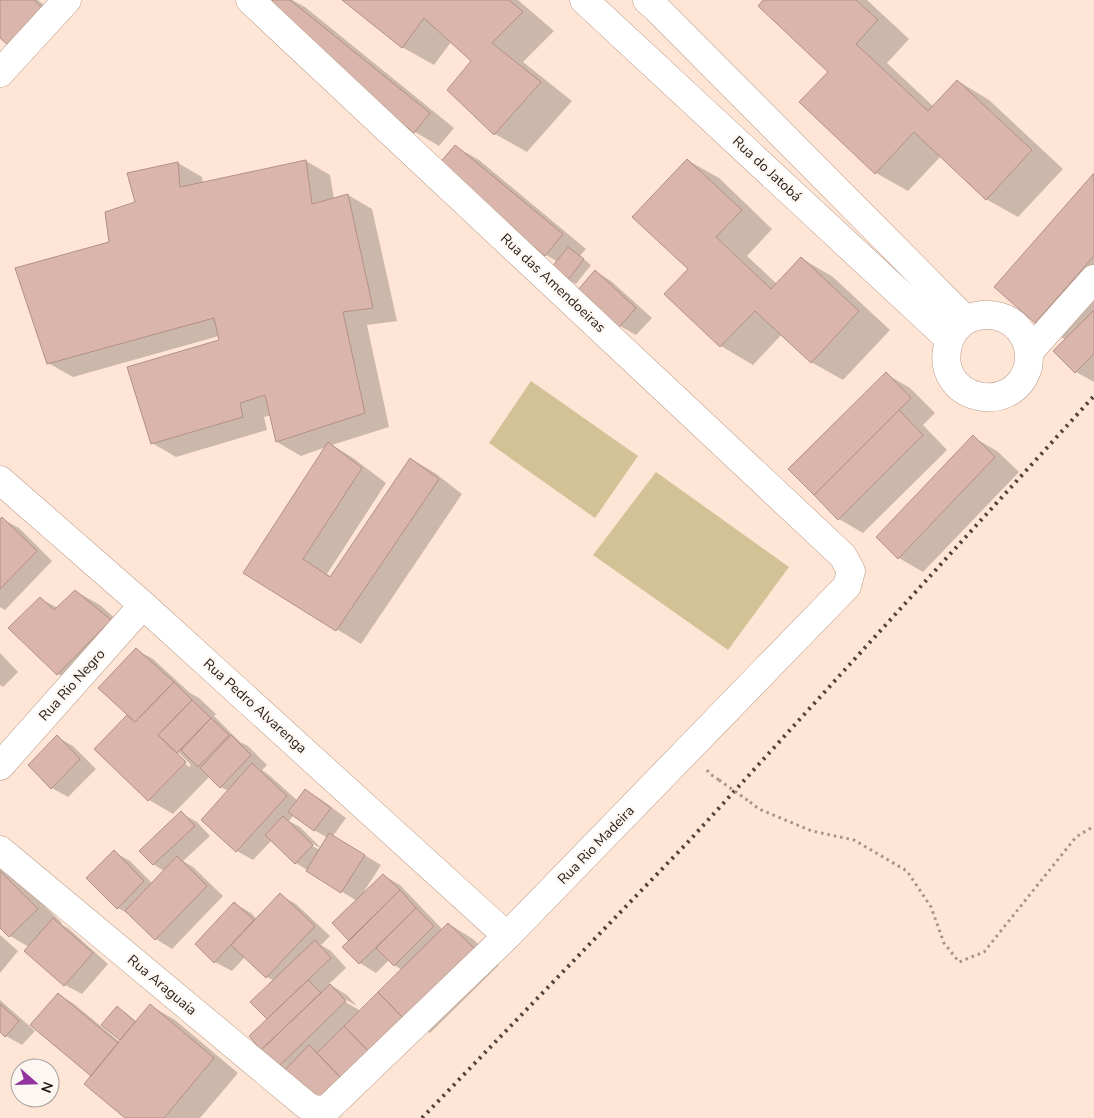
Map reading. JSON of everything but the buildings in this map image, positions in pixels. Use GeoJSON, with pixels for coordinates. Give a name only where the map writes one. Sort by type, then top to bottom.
{"type":"FeatureCollection","features":[{"type":"Feature","properties":{"kind":"street"},"geometry":{"type":"LineString","coordinates":[[0,73],[66,0]]}},
{"type":"Feature","properties":{"kind":"street","name":"Rua das Amendoeiras"},"geometry":{"type":"LineString","coordinates":[[250,0],[844,556],[851,571]]}},
{"type":"Feature","properties":{"kind":"street"},"geometry":{"type":"LineString","coordinates":[[626,38],[656,3],[958,329]]}},
{"type":"Feature","properties":{"kind":"street","name":"Rua do Jatobá"},"geometry":{"type":"LineString","coordinates":[[599,5],[626,38],[958,329]]}},
{"type":"Feature","properties":{"kind":"street"},"geometry":{"type":"LineString","coordinates":[[1029,352],[1094,280]]}},
{"type":"Feature","properties":{"kind":"street"},"geometry":{"type":"LineString","coordinates":[[992,314],[1006,319],[1017,327],[1025,338],[1029,352],[1028,366],[1023,378],[1014,389],[1002,396],[988,398],[974,396],[962,390],[952,379],[947,366],[946,353],[958,329],[979,315],[992,314]]}},
{"type":"Feature","properties":{"kind":"street","name":"Rua Pedro Alvarenga"},"geometry":{"type":"LineString","coordinates":[[0,480],[143,604],[507,936]]}},
{"type":"Feature","properties":{"kind":"street","name":"Rua Rio Madeira"},"geometry":{"type":"LineString","coordinates":[[327,1109],[507,936],[847,586],[851,571]]}},
{"type":"Feature","properties":{"kind":"street","name":"Rua Rio Negro"},"geometry":{"type":"LineString","coordinates":[[0,766],[143,604]]}},
{"type":"Feature","properties":{"kind":"street","name":"Rua Araguaia"},"geometry":{"type":"LineString","coordinates":[[0,850],[306,1105],[315,1110],[327,1109]]}},
{"type":"Feature","properties":{"kind":"path"},"geometry":{"type":"LineString","coordinates":[[719,780],[759,810],[812,831],[854,840],[907,871],[930,907],[944,942],[958,962],[984,952],[1076,837],[1094,826]]}},
{"type":"Feature","properties":{"kind":"shaded area"},"geometry":{"type":"Polygon","coordinates":[[[531,381],[638,456],[595,518],[489,443],[531,381]]]}},
{"type":"Feature","properties":{"kind":"shaded area"},"geometry":{"type":"Polygon","coordinates":[[[656,472],[789,567],[728,650],[593,555],[656,472]]]}},
{"type":"Feature","properties":{"kind":"railway"},"geometry":{"type":"LineString","coordinates":[[422,1118],[689,841],[1094,396]]}}]}
